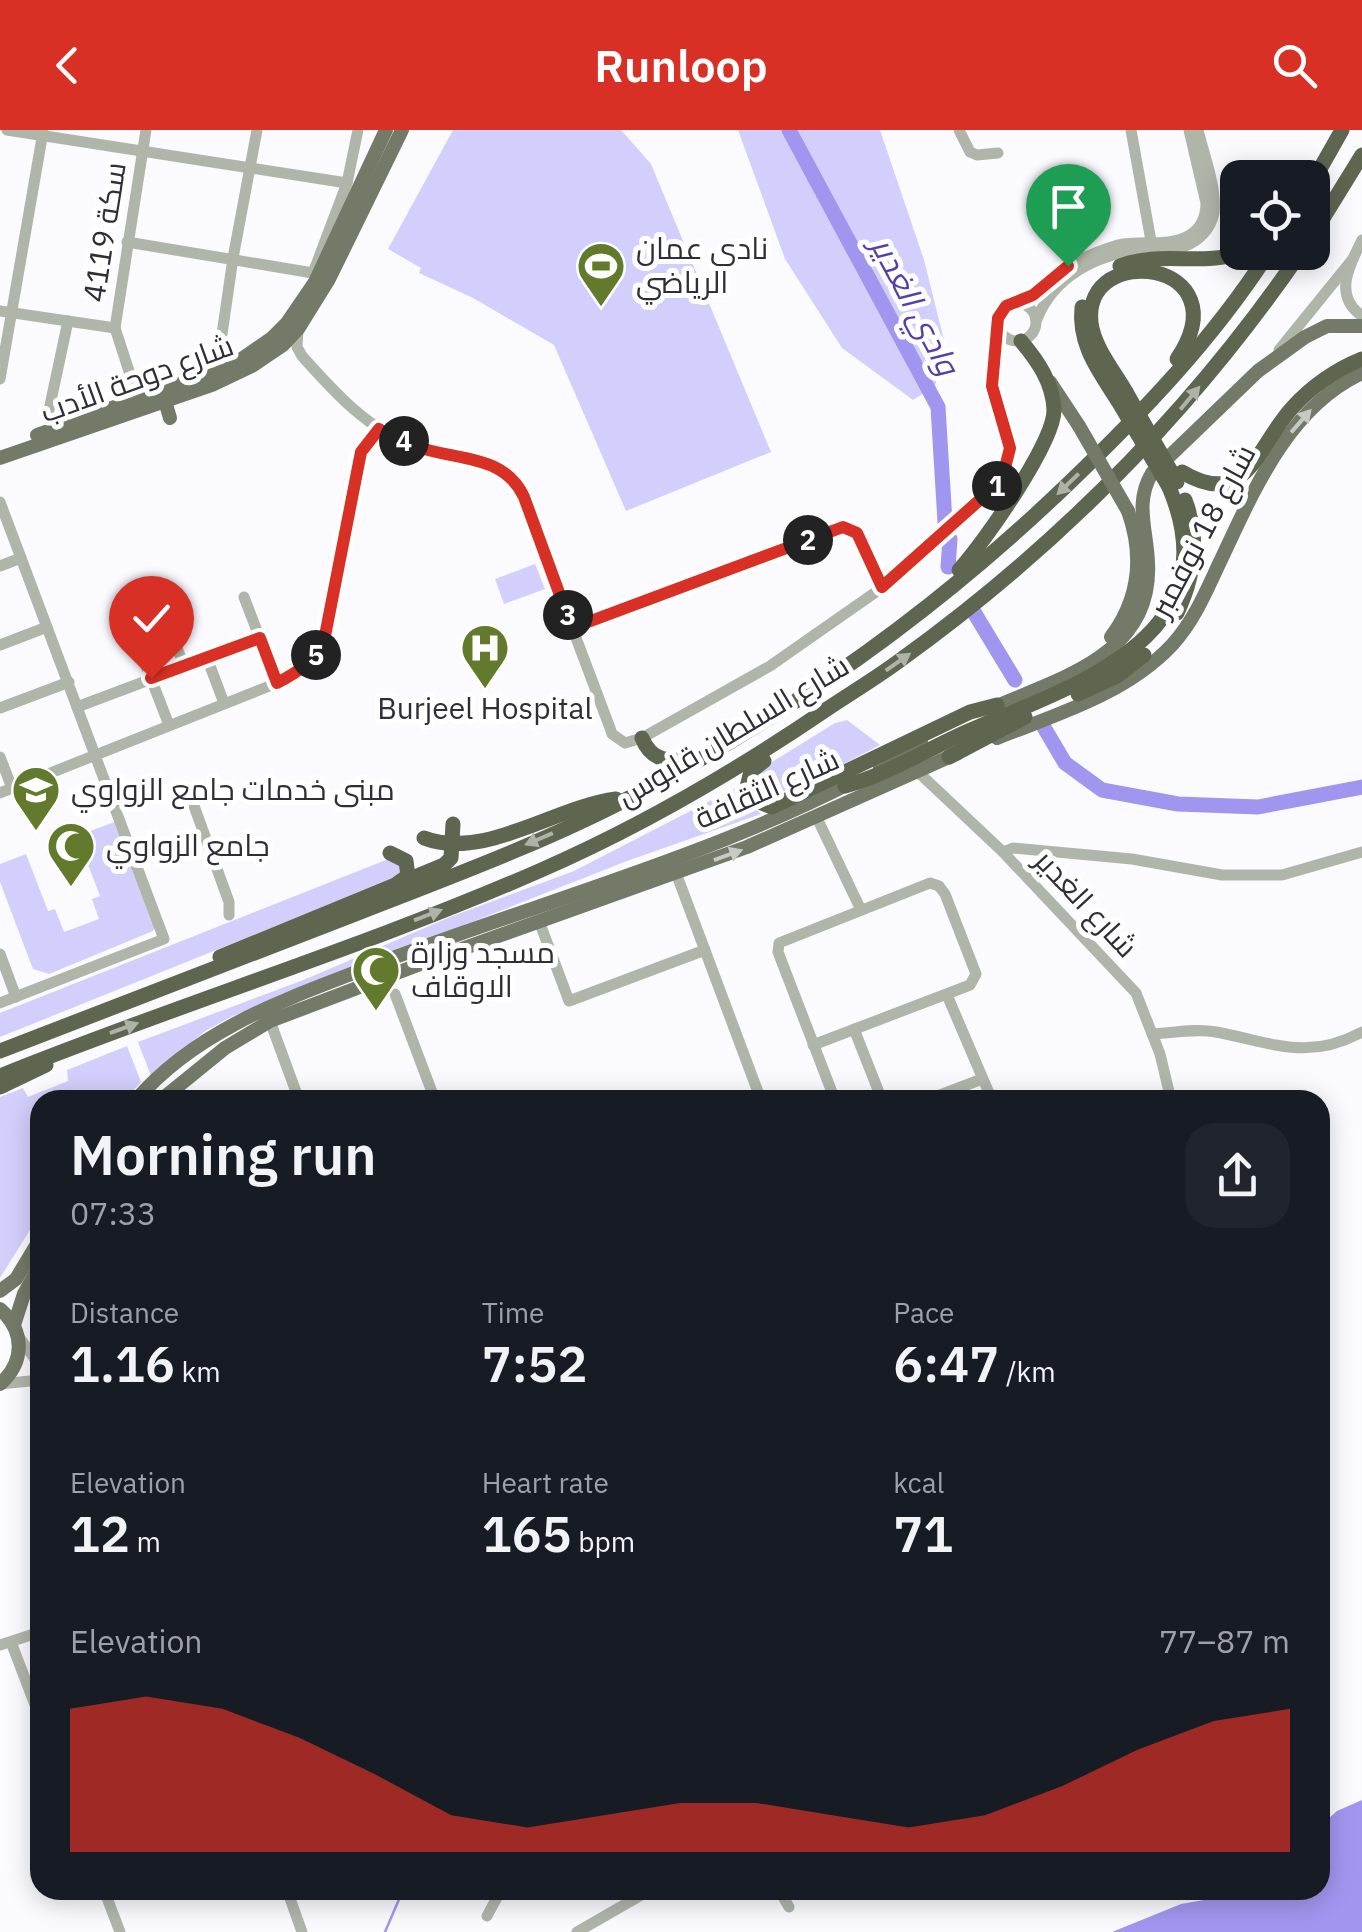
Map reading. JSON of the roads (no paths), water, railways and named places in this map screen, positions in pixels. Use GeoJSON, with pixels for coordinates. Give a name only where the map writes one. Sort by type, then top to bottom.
{"type":"FeatureCollection","features":[{"type":"Feature","properties":{"kind":"highway"},"geometry":{"type":"LineString","coordinates":[[1319,160],[1340,130]]}},
{"type":"Feature","properties":{"kind":"highway"},"geometry":{"type":"LineString","coordinates":[[1324,160],[1340,130]]}},
{"type":"Feature","properties":{"kind":"highway"},"geometry":{"type":"LineString","coordinates":[[1330,206],[1362,154]]}},
{"type":"Feature","properties":{"kind":"highway"},"geometry":{"type":"LineString","coordinates":[[949,757],[990,733],[1116,676],[1160,638],[1186,594],[1194,558],[1192,522],[1176,480],[1162,452],[1092,360],[1081,330],[1085,297],[1111,269],[1152,257],[1220,258]]}},
{"type":"Feature","properties":{"kind":"highway","name":"شارع السلطان قابوس"},"geometry":{"type":"LineString","coordinates":[[0,1051],[434,883],[630,798],[855,664],[1006,540],[1107,447],[1204,340],[1256,270]]}},
{"type":"Feature","properties":{"kind":"highway","name":"شارع السلطان قابوس"},"geometry":{"type":"LineString","coordinates":[[0,1076],[538,872],[706,786],[787,737],[964,612],[1094,500],[1158,435],[1225,356],[1288,270]]}},
{"type":"Feature","properties":{"kind":"highway"},"geometry":{"type":"LineString","coordinates":[[845,786],[872,778],[958,735],[1086,680],[1139,646],[1172,600],[1182,564],[1176,480],[1122,396],[1094,336],[1091,308],[1094,297],[1115,276],[1156,271],[1185,291],[1192,304],[1194,330],[1178,358],[1107,447]]}},
{"type":"Feature","properties":{"kind":"highway"},"geometry":{"type":"LineString","coordinates":[[941,595],[992,529],[1049,434],[1053,404],[1044,373],[1019,341]]}},
{"type":"Feature","properties":{"kind":"highway"},"geometry":{"type":"LineString","coordinates":[[1176,480],[1218,485],[1242,476],[1252,467],[1278,424],[1308,392],[1324,378],[1362,359]]}},
{"type":"Feature","properties":{"kind":"highway"},"geometry":{"type":"LineString","coordinates":[[787,737],[748,776],[748,792],[762,806],[776,806],[970,712],[997,706]]}},
{"type":"Feature","properties":{"kind":"highway"},"geometry":{"type":"LineString","coordinates":[[917,771],[919,758],[949,744],[958,735]]}},
{"type":"Feature","properties":{"kind":"highway"},"geometry":{"type":"LineString","coordinates":[[642,738],[648,750],[659,758],[702,758]]}},
{"type":"Feature","properties":{"kind":"highway"},"geometry":{"type":"LineString","coordinates":[[424,838],[453,845],[488,840],[594,802],[630,798]]}},
{"type":"Feature","properties":{"kind":"highway"},"geometry":{"type":"LineString","coordinates":[[106,1010],[249,943],[444,865],[451,858],[452,824]]}},
{"type":"Feature","properties":{"kind":"highway"},"geometry":{"type":"LineString","coordinates":[[390,853],[406,861],[409,869],[408,876],[397,884]]}},
{"type":"Feature","properties":{"kind":"highway"},"geometry":{"type":"LineString","coordinates":[[0,1088],[33,1074],[61,1051]]}},
{"type":"Feature","properties":{"kind":"main road","name":"شارع دوحة الأدب"},"geometry":{"type":"LineString","coordinates":[[0,448],[236,363],[256,351],[287,323],[315,282],[386,130]]}},
{"type":"Feature","properties":{"kind":"main road","name":"شارع دوحة الأدب"},"geometry":{"type":"LineString","coordinates":[[0,458],[225,379],[267,357],[298,329],[329,279],[402,130]]}},
{"type":"Feature","properties":{"kind":"main road"},"geometry":{"type":"LineString","coordinates":[[1258,372],[1319,328],[1362,326]]}},
{"type":"Feature","properties":{"kind":"main road","name":"شارع الثقافة"},"geometry":{"type":"LineString","coordinates":[[146,1090],[221,1031],[264,1008],[690,852],[845,786],[948,727],[1088,666],[1126,633],[1142,600],[1148,576],[1141,508],[1147,480],[1258,372]]}},
{"type":"Feature","properties":{"kind":"main road"},"geometry":{"type":"LineString","coordinates":[[1044,373],[1128,510],[1139,560],[1137,582],[1126,614],[1108,641],[1092,657],[1046,685]]}},
{"type":"Feature","properties":{"kind":"main road","name":"شارع 18 نوفمبر"},"geometry":{"type":"LineString","coordinates":[[917,771],[1100,696],[1130,680],[1163,654],[1197,610],[1280,447],[1318,402],[1362,373]]}},
{"type":"Feature","properties":{"kind":"main road"},"geometry":{"type":"LineString","coordinates":[[165,401],[170,418]]}},
{"type":"Feature","properties":{"kind":"main road","name":"شارع الثقافة"},"geometry":{"type":"LineString","coordinates":[[173,1090],[225,1048],[270,1021],[676,873],[817,818],[917,771]]}},
{"type":"Feature","properties":{"kind":"main road"},"geometry":{"type":"LineString","coordinates":[[221,1031],[257,1018],[270,1021],[272,1011],[358,972]]}},
{"type":"Feature","properties":{"kind":"main road"},"geometry":{"type":"LineString","coordinates":[[0,1292],[16,1279],[30,1256]]}},
{"type":"Feature","properties":{"kind":"main road"},"geometry":{"type":"LineString","coordinates":[[0,1384],[16,1365],[16,1330],[30,1284]]}},
{"type":"Feature","properties":{"kind":"main road"},"geometry":{"type":"LineString","coordinates":[[0,1309],[16,1330]]}},
{"type":"Feature","properties":{"kind":"street"},"geometry":{"type":"LineString","coordinates":[[7,130],[346,184]]}},
{"type":"Feature","properties":{"kind":"street","name":"سكة 4119"},"geometry":{"type":"LineString","coordinates":[[138,399],[115,328],[146,130]]}},
{"type":"Feature","properties":{"kind":"street"},"geometry":{"type":"LineString","coordinates":[[220,348],[232,258],[257,130]]}},
{"type":"Feature","properties":{"kind":"street"},"geometry":{"type":"LineString","coordinates":[[127,242],[312,273],[346,184],[358,130]]}},
{"type":"Feature","properties":{"kind":"street"},"geometry":{"type":"LineString","coordinates":[[959,130],[970,152],[998,153]]}},
{"type":"Feature","properties":{"kind":"street"},"geometry":{"type":"LineString","coordinates":[[1132,130],[1151,240]]}},
{"type":"Feature","properties":{"kind":"street"},"geometry":{"type":"LineString","coordinates":[[298,329],[297,347],[302,356],[368,422],[416,447],[491,464],[514,479],[612,734],[625,743],[642,738],[770,666],[882,587],[997,486],[1010,456],[1008,435],[992,386],[1000,313],[1090,255],[1114,246],[1186,238],[1200,227],[1206,204],[1189,130]]}},
{"type":"Feature","properties":{"kind":"street"},"geometry":{"type":"LineString","coordinates":[[1004,422],[998,372],[1004,355],[1034,333],[1037,319],[1054,290],[1083,267],[1128,251],[1183,247],[1206,231],[1213,218],[1214,202],[1198,130]]}},
{"type":"Feature","properties":{"kind":"street"},"geometry":{"type":"LineString","coordinates":[[0,379],[6,312],[42,133]]}},
{"type":"Feature","properties":{"kind":"street"},"geometry":{"type":"LineString","coordinates":[[1362,240],[1346,276],[1345,295],[1349,305],[1362,316]]}},
{"type":"Feature","properties":{"kind":"street"},"geometry":{"type":"LineString","coordinates":[[1258,372],[1317,307],[1352,260]]}},
{"type":"Feature","properties":{"kind":"street"},"geometry":{"type":"LineString","coordinates":[[1016,302],[1030,306],[1037,319]]}},
{"type":"Feature","properties":{"kind":"street"},"geometry":{"type":"LineString","coordinates":[[6,312],[115,328]]}},
{"type":"Feature","properties":{"kind":"street"},"geometry":{"type":"LineString","coordinates":[[48,410],[68,321]]}},
{"type":"Feature","properties":{"kind":"street"},"geometry":{"type":"LineString","coordinates":[[999,327],[1004,336],[1019,341]]}},
{"type":"Feature","properties":{"kind":"street"},"geometry":{"type":"LineString","coordinates":[[267,357],[287,350],[302,356]]}},
{"type":"Feature","properties":{"kind":"street"},"geometry":{"type":"LineString","coordinates":[[0,757],[6,790],[304,669],[324,641],[361,452],[379,429]]}},
{"type":"Feature","properties":{"kind":"street"},"geometry":{"type":"LineString","coordinates":[[0,502],[164,939],[0,1003]]}},
{"type":"Feature","properties":{"kind":"street"},"geometry":{"type":"LineString","coordinates":[[572,628],[843,527],[857,533],[882,587]]}},
{"type":"Feature","properties":{"kind":"street"},"geometry":{"type":"LineString","coordinates":[[0,566],[21,558]]}},
{"type":"Feature","properties":{"kind":"street"},"geometry":{"type":"LineString","coordinates":[[244,596],[277,683]]}},
{"type":"Feature","properties":{"kind":"street"},"geometry":{"type":"LineString","coordinates":[[169,724],[133,632],[166,619],[184,666]]}},
{"type":"Feature","properties":{"kind":"street"},"geometry":{"type":"LineString","coordinates":[[0,645],[48,627]]}},
{"type":"Feature","properties":{"kind":"street"},"geometry":{"type":"LineString","coordinates":[[78,707],[260,638]]}},
{"type":"Feature","properties":{"kind":"street"},"geometry":{"type":"LineString","coordinates":[[207,658],[224,704]]}},
{"type":"Feature","properties":{"kind":"street"},"geometry":{"type":"LineString","coordinates":[[0,708],[69,682]]}},
{"type":"Feature","properties":{"kind":"street","name":"شارع الغدير"},"geometry":{"type":"LineString","coordinates":[[917,771],[1003,852],[1136,993],[1168,1090]]}},
{"type":"Feature","properties":{"kind":"street"},"geometry":{"type":"LineString","coordinates":[[194,806],[229,902],[229,915]]}},
{"type":"Feature","properties":{"kind":"street"},"geometry":{"type":"LineString","coordinates":[[817,818],[861,910]]}},
{"type":"Feature","properties":{"kind":"street"},"geometry":{"type":"LineString","coordinates":[[1003,852],[1012,848],[1132,860],[1222,875],[1282,876],[1362,852]]}},
{"type":"Feature","properties":{"kind":"street"},"geometry":{"type":"LineString","coordinates":[[676,873],[757,1090]]}},
{"type":"Feature","properties":{"kind":"street"},"geometry":{"type":"LineString","coordinates":[[814,1045],[970,985],[976,974],[939,886],[930,882],[778,943],[778,952],[831,1090]]}},
{"type":"Feature","properties":{"kind":"street"},"geometry":{"type":"LineString","coordinates":[[539,920],[569,1001],[705,950]]}},
{"type":"Feature","properties":{"kind":"street"},"geometry":{"type":"LineString","coordinates":[[0,954],[16,996]]}},
{"type":"Feature","properties":{"kind":"street"},"geometry":{"type":"LineString","coordinates":[[395,994],[431,1090]]}},
{"type":"Feature","properties":{"kind":"street"},"geometry":{"type":"LineString","coordinates":[[947,995],[987,1090]]}},
{"type":"Feature","properties":{"kind":"street"},"geometry":{"type":"LineString","coordinates":[[270,1021],[295,1090]]}},
{"type":"Feature","properties":{"kind":"street"},"geometry":{"type":"LineString","coordinates":[[854,1029],[878,1090]]}},
{"type":"Feature","properties":{"kind":"street"},"geometry":{"type":"LineString","coordinates":[[1152,1034],[1213,1031],[1244,1040],[1313,1048],[1340,1044],[1362,1032]]}},
{"type":"Feature","properties":{"kind":"street"},"geometry":{"type":"LineString","coordinates":[[953,1090],[982,1079]]}},
{"type":"Feature","properties":{"kind":"street"},"geometry":{"type":"LineString","coordinates":[[16,1330],[30,1351]]}},
{"type":"Feature","properties":{"kind":"street"},"geometry":{"type":"LineString","coordinates":[[0,1384],[30,1381]]}},
{"type":"Feature","properties":{"kind":"street"},"geometry":{"type":"LineString","coordinates":[[30,1635],[6,1643],[30,1696]]}},
{"type":"Feature","properties":{"kind":"street"},"geometry":{"type":"LineString","coordinates":[[108,1900],[120,1932]]}},
{"type":"Feature","properties":{"kind":"street"},"geometry":{"type":"LineString","coordinates":[[290,1900],[300,1931]]}},
{"type":"Feature","properties":{"kind":"street"},"geometry":{"type":"LineString","coordinates":[[487,1916],[496,1900]]}},
{"type":"Feature","properties":{"kind":"street"},"geometry":{"type":"LineString","coordinates":[[577,1932],[633,1900]]}},
{"type":"Feature","properties":{"kind":"street"},"geometry":{"type":"LineString","coordinates":[[785,1900],[789,1908]]}},
{"type":"Feature","properties":{"kind":"waterway","name":"وادي الغدير"},"geometry":{"type":"LineString","coordinates":[[789,130],[938,407],[945,522]]}},
{"type":"Feature","properties":{"kind":"waterway","name":"وادي الغدير"},"geometry":{"type":"LineString","coordinates":[[948,567],[950,539]]}},
{"type":"Feature","properties":{"kind":"waterway","name":"وادي الغدير"},"geometry":{"type":"LineString","coordinates":[[972,609],[1015,680]]}},
{"type":"Feature","properties":{"kind":"waterway","name":"وادي الغدير"},"geometry":{"type":"LineString","coordinates":[[1042,724],[1065,763],[1102,790],[1178,804],[1258,807],[1362,787]]}},
{"type":"Feature","properties":{"kind":"waterway"},"geometry":{"type":"LineString","coordinates":[[385,1932],[399,1900]]}},
{"type":"Feature","properties":{"kind":"place","name":"نادي عمان الرياضي"},"geometry":{"type":"Point","coordinates":[601,308]}},
{"type":"Feature","properties":{"kind":"place","name":"Burjeel Hospital"},"geometry":{"type":"Point","coordinates":[485,690]}},
{"type":"Feature","properties":{"kind":"place","name":"مبنى خدمات جامع الزواوي"},"geometry":{"type":"Point","coordinates":[36,832]}},
{"type":"Feature","properties":{"kind":"place","name":"جامع الزواوي"},"geometry":{"type":"Point","coordinates":[71,888]}},
{"type":"Feature","properties":{"kind":"place","name":"مسجد وزارة الاوقاف"},"geometry":{"type":"Point","coordinates":[376,1012]}}]}
